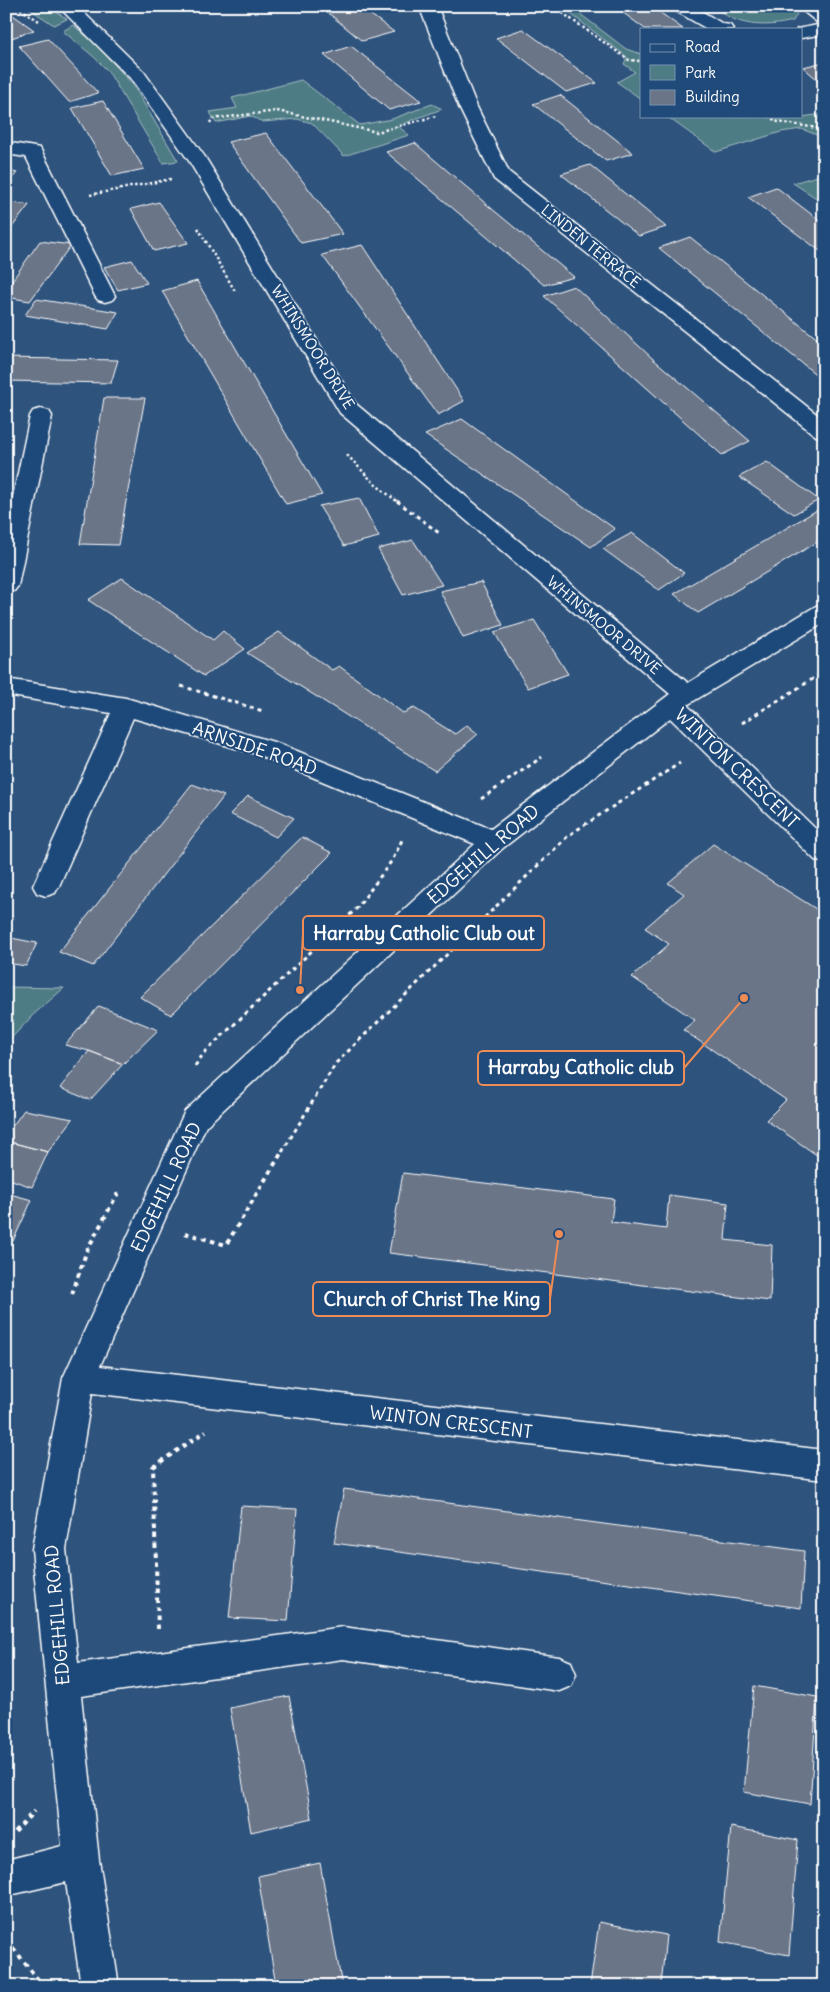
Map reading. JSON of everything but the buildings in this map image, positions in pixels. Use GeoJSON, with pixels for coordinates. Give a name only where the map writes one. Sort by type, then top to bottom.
{"type":"FeatureCollection","features":[{"type":"Feature","properties":{"kind":"street","name":"WHINSMOOR DRIVE"},"geometry":{"type":"LineString","coordinates":[[67,6],[138,76],[192,152],[348,408],[679,699]]}},
{"type":"Feature","properties":{"kind":"street","name":"LINDEN TERRACE"},"geometry":{"type":"LineString","coordinates":[[428,6],[468,107],[501,175],[824,431]]}},
{"type":"Feature","properties":{"kind":"street"},"geometry":{"type":"LineString","coordinates":[[680,6],[718,28]]}},
{"type":"Feature","properties":{"kind":"street"},"geometry":{"type":"LineString","coordinates":[[806,6],[824,19]]}},
{"type":"Feature","properties":{"kind":"street"},"geometry":{"type":"LineString","coordinates":[[802,33],[824,29]]}},
{"type":"Feature","properties":{"kind":"street"},"geometry":{"type":"LineString","coordinates":[[6,148],[34,152],[105,296]]}},
{"type":"Feature","properties":{"kind":"street"},"geometry":{"type":"LineString","coordinates":[[6,586],[41,416]]}},
{"type":"Feature","properties":{"kind":"street","name":"EDGEHILL ROAD"},"geometry":{"type":"LineString","coordinates":[[100,1986],[81,1860],[48,1549],[79,1378],[195,1119],[494,841],[679,699],[824,612]]}},
{"type":"Feature","properties":{"kind":"street","name":"ARNSIDE ROAD"},"geometry":{"type":"LineString","coordinates":[[6,686],[126,707],[268,749],[494,841]]}},
{"type":"Feature","properties":{"kind":"street","name":"WINTON CRESCENT"},"geometry":{"type":"LineString","coordinates":[[679,699],[711,742],[824,853]]}},
{"type":"Feature","properties":{"kind":"street"},"geometry":{"type":"LineString","coordinates":[[46,886],[126,707]]}},
{"type":"Feature","properties":{"kind":"street","name":"WINTON CRESCENT"},"geometry":{"type":"LineString","coordinates":[[79,1378],[824,1465]]}},
{"type":"Feature","properties":{"kind":"street"},"geometry":{"type":"LineString","coordinates":[[62,1682],[343,1643],[559,1674]]}},
{"type":"Feature","properties":{"kind":"street"},"geometry":{"type":"LineString","coordinates":[[6,1878],[81,1860]]}},
{"type":"Feature","properties":{"kind":"path"},"geometry":{"type":"LineString","coordinates":[[487,6],[498,9],[554,6],[629,60],[640,61]]}},
{"type":"Feature","properties":{"kind":"path"},"geometry":{"type":"LineString","coordinates":[[192,152],[212,119],[277,111],[377,132],[468,107]]}},
{"type":"Feature","properties":{"kind":"path"},"geometry":{"type":"LineString","coordinates":[[771,118],[778,122],[824,129]]}},
{"type":"Feature","properties":{"kind":"path"},"geometry":{"type":"LineString","coordinates":[[58,201],[171,179]]}},
{"type":"Feature","properties":{"kind":"path"},"geometry":{"type":"LineString","coordinates":[[149,1222],[226,1245],[336,1063],[569,834],[711,742],[824,672]]}},
{"type":"Feature","properties":{"kind":"path"},"geometry":{"type":"LineString","coordinates":[[473,796],[481,799],[546,754]]}},
{"type":"Feature","properties":{"kind":"path"},"geometry":{"type":"LineString","coordinates":[[193,1069],[204,1053],[357,908],[393,859],[416,810]]}},
{"type":"Feature","properties":{"kind":"path"},"geometry":{"type":"LineString","coordinates":[[72,1295],[87,1250],[119,1192]]}},
{"type":"Feature","properties":{"kind":"path"},"geometry":{"type":"LineString","coordinates":[[159,1669],[153,1467],[254,1399]]}},
{"type":"Feature","properties":{"kind":"path"},"geometry":{"type":"LineString","coordinates":[[12,1835],[35,1809]]}},
{"type":"Feature","properties":{"kind":"path"},"geometry":{"type":"LineString","coordinates":[[6,1923],[9,1943],[40,1982],[41,1986]]}},
{"type":"Feature","properties":{"kind":"green space"},"geometry":{"type":"Polygon","coordinates":[[[25,6],[48,6],[67,19],[54,25],[25,6]]]}},
{"type":"Feature","properties":{"kind":"green space"},"geometry":{"type":"Polygon","coordinates":[[[714,6],[792,6],[797,14],[793,21],[772,25],[751,24],[731,18],[714,6]]]}},
{"type":"Feature","properties":{"kind":"green space"},"geometry":{"type":"Polygon","coordinates":[[[571,7],[626,49],[640,54],[640,98],[617,82],[635,72],[624,64],[627,57],[563,8],[571,7]]]}},
{"type":"Feature","properties":{"kind":"green space"},"geometry":{"type":"Polygon","coordinates":[[[73,25],[97,45],[133,85],[178,161],[163,163],[108,71],[63,31],[73,25]]]}},
{"type":"Feature","properties":{"kind":"green space"},"geometry":{"type":"Polygon","coordinates":[[[301,80],[360,125],[392,119],[432,104],[442,109],[399,127],[409,135],[344,156],[312,123],[297,119],[263,122],[250,116],[216,123],[210,112],[237,108],[232,98],[301,80]]]}},
{"type":"Feature","properties":{"kind":"green space"},"geometry":{"type":"Polygon","coordinates":[[[824,114],[824,138],[802,129],[781,132],[716,152],[669,118],[775,118],[777,120],[824,114]]]}},
{"type":"Feature","properties":{"kind":"green space"},"geometry":{"type":"Polygon","coordinates":[[[824,174],[824,203],[793,183],[824,174]]]}},
{"type":"Feature","properties":{"kind":"green space"},"geometry":{"type":"Polygon","coordinates":[[[6,987],[64,988],[33,1015],[6,1044],[6,987]]]}},
{"type":"Feature","properties":{"kind":"place","name":"Harraby Catholic Club out"},"geometry":{"type":"Point","coordinates":[300,990]}},
{"type":"Feature","properties":{"kind":"place","name":"Harraby Catholic club"},"geometry":{"type":"Point","coordinates":[744,998]}},
{"type":"Feature","properties":{"kind":"place","name":"Church of Christ The King"},"geometry":{"type":"Point","coordinates":[559,1234]}}]}
